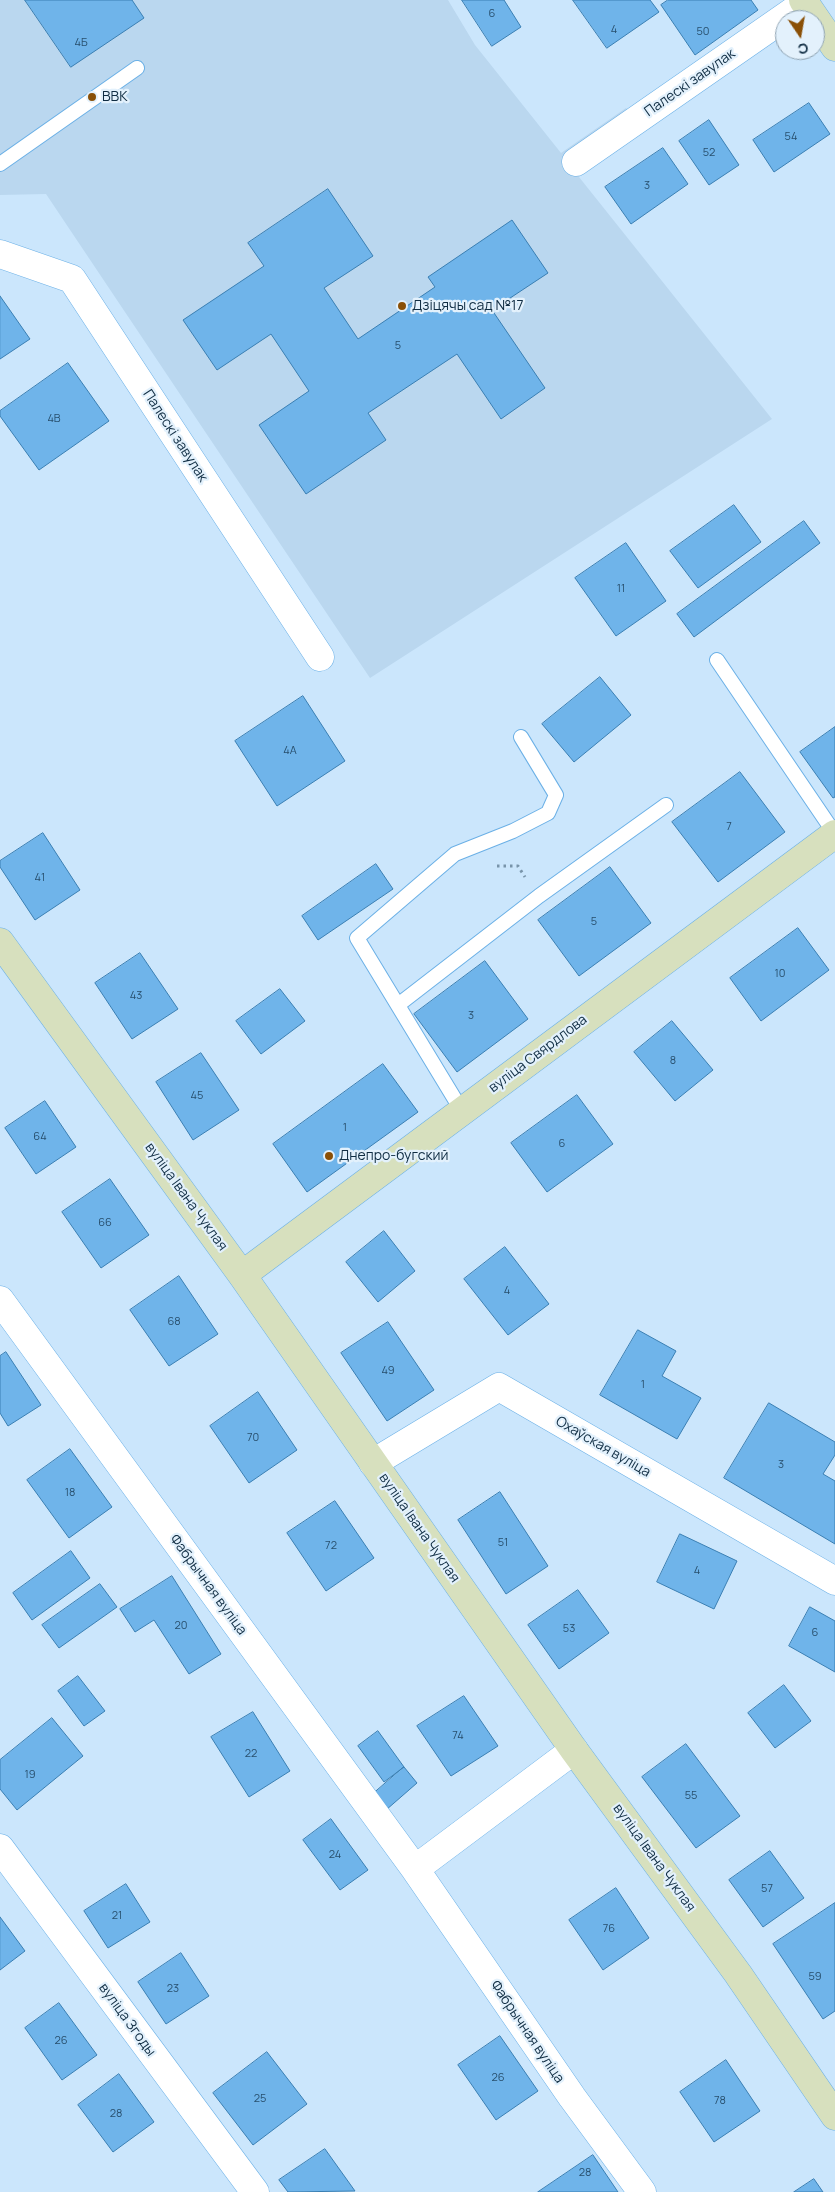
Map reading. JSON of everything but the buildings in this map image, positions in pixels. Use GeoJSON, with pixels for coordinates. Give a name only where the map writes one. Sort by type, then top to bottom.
{"type":"FeatureCollection","features":[{"type":"Feature","properties":{"kind":"street"},"geometry":{"type":"LineString","coordinates":[[804,2],[835,47]]}},
{"type":"Feature","properties":{"kind":"street","name":"Палескі завулак"},"geometry":{"type":"LineString","coordinates":[[576,162],[804,2]]}},
{"type":"Feature","properties":{"kind":"street","name":"Палескі завулак"},"geometry":{"type":"LineString","coordinates":[[0,254],[72,278],[320,657]]}},
{"type":"Feature","properties":{"kind":"street","name":"вуліца Свярдлова"},"geometry":{"type":"LineString","coordinates":[[242,1275],[835,834]]}},
{"type":"Feature","properties":{"kind":"street","name":"вуліца Івана Чуклая"},"geometry":{"type":"LineString","coordinates":[[0,942],[242,1275],[574,1750],[738,1974],[835,2116]]}},
{"type":"Feature","properties":{"kind":"street","name":"Фабрычная вуліца"},"geometry":{"type":"LineString","coordinates":[[0,1300],[415,1869],[572,2097],[642,2192]]}},
{"type":"Feature","properties":{"kind":"street","name":"Охаўская вуліца"},"geometry":{"type":"LineString","coordinates":[[373,1463],[499,1387],[835,1580]]}},
{"type":"Feature","properties":{"kind":"street"},"geometry":{"type":"LineString","coordinates":[[415,1869],[574,1750]]}},
{"type":"Feature","properties":{"kind":"street","name":"вуліца Згоды"},"geometry":{"type":"LineString","coordinates":[[0,1848],[254,2192]]}},
{"type":"Feature","properties":{"kind":"lane"},"geometry":{"type":"LineString","coordinates":[[0,164],[137,68]]}},
{"type":"Feature","properties":{"kind":"lane"},"geometry":{"type":"LineString","coordinates":[[717,660],[835,834]]}},
{"type":"Feature","properties":{"kind":"lane"},"geometry":{"type":"LineString","coordinates":[[462,1111],[357,938],[455,854],[513,831],[548,813],[556,795],[521,736]]}},
{"type":"Feature","properties":{"kind":"lane"},"geometry":{"type":"LineString","coordinates":[[398,1005],[539,896],[666,805]]}},
{"type":"Feature","properties":{"kind":"path"},"geometry":{"type":"LineString","coordinates":[[455,854],[489,866],[518,866],[539,896]]}},
{"type":"Feature","properties":{"kind":"shaded area","name":"Дзіцячы сад №17"},"geometry":{"type":"Polygon","coordinates":[[[0,0],[448,0],[475,45],[561,153],[626,108],[645,129],[579,177],[772,419],[370,678],[46,194],[0,195],[0,0]]]}},
{"type":"Feature","properties":{"kind":"place","name":"ВВК"},"geometry":{"type":"Point","coordinates":[92,97]}},
{"type":"Feature","properties":{"kind":"place","name":"Дзіцячы сад №17"},"geometry":{"type":"Point","coordinates":[402,306]}},
{"type":"Feature","properties":{"kind":"place","name":"Днепро-бугский"},"geometry":{"type":"Point","coordinates":[329,1156]}}]}
